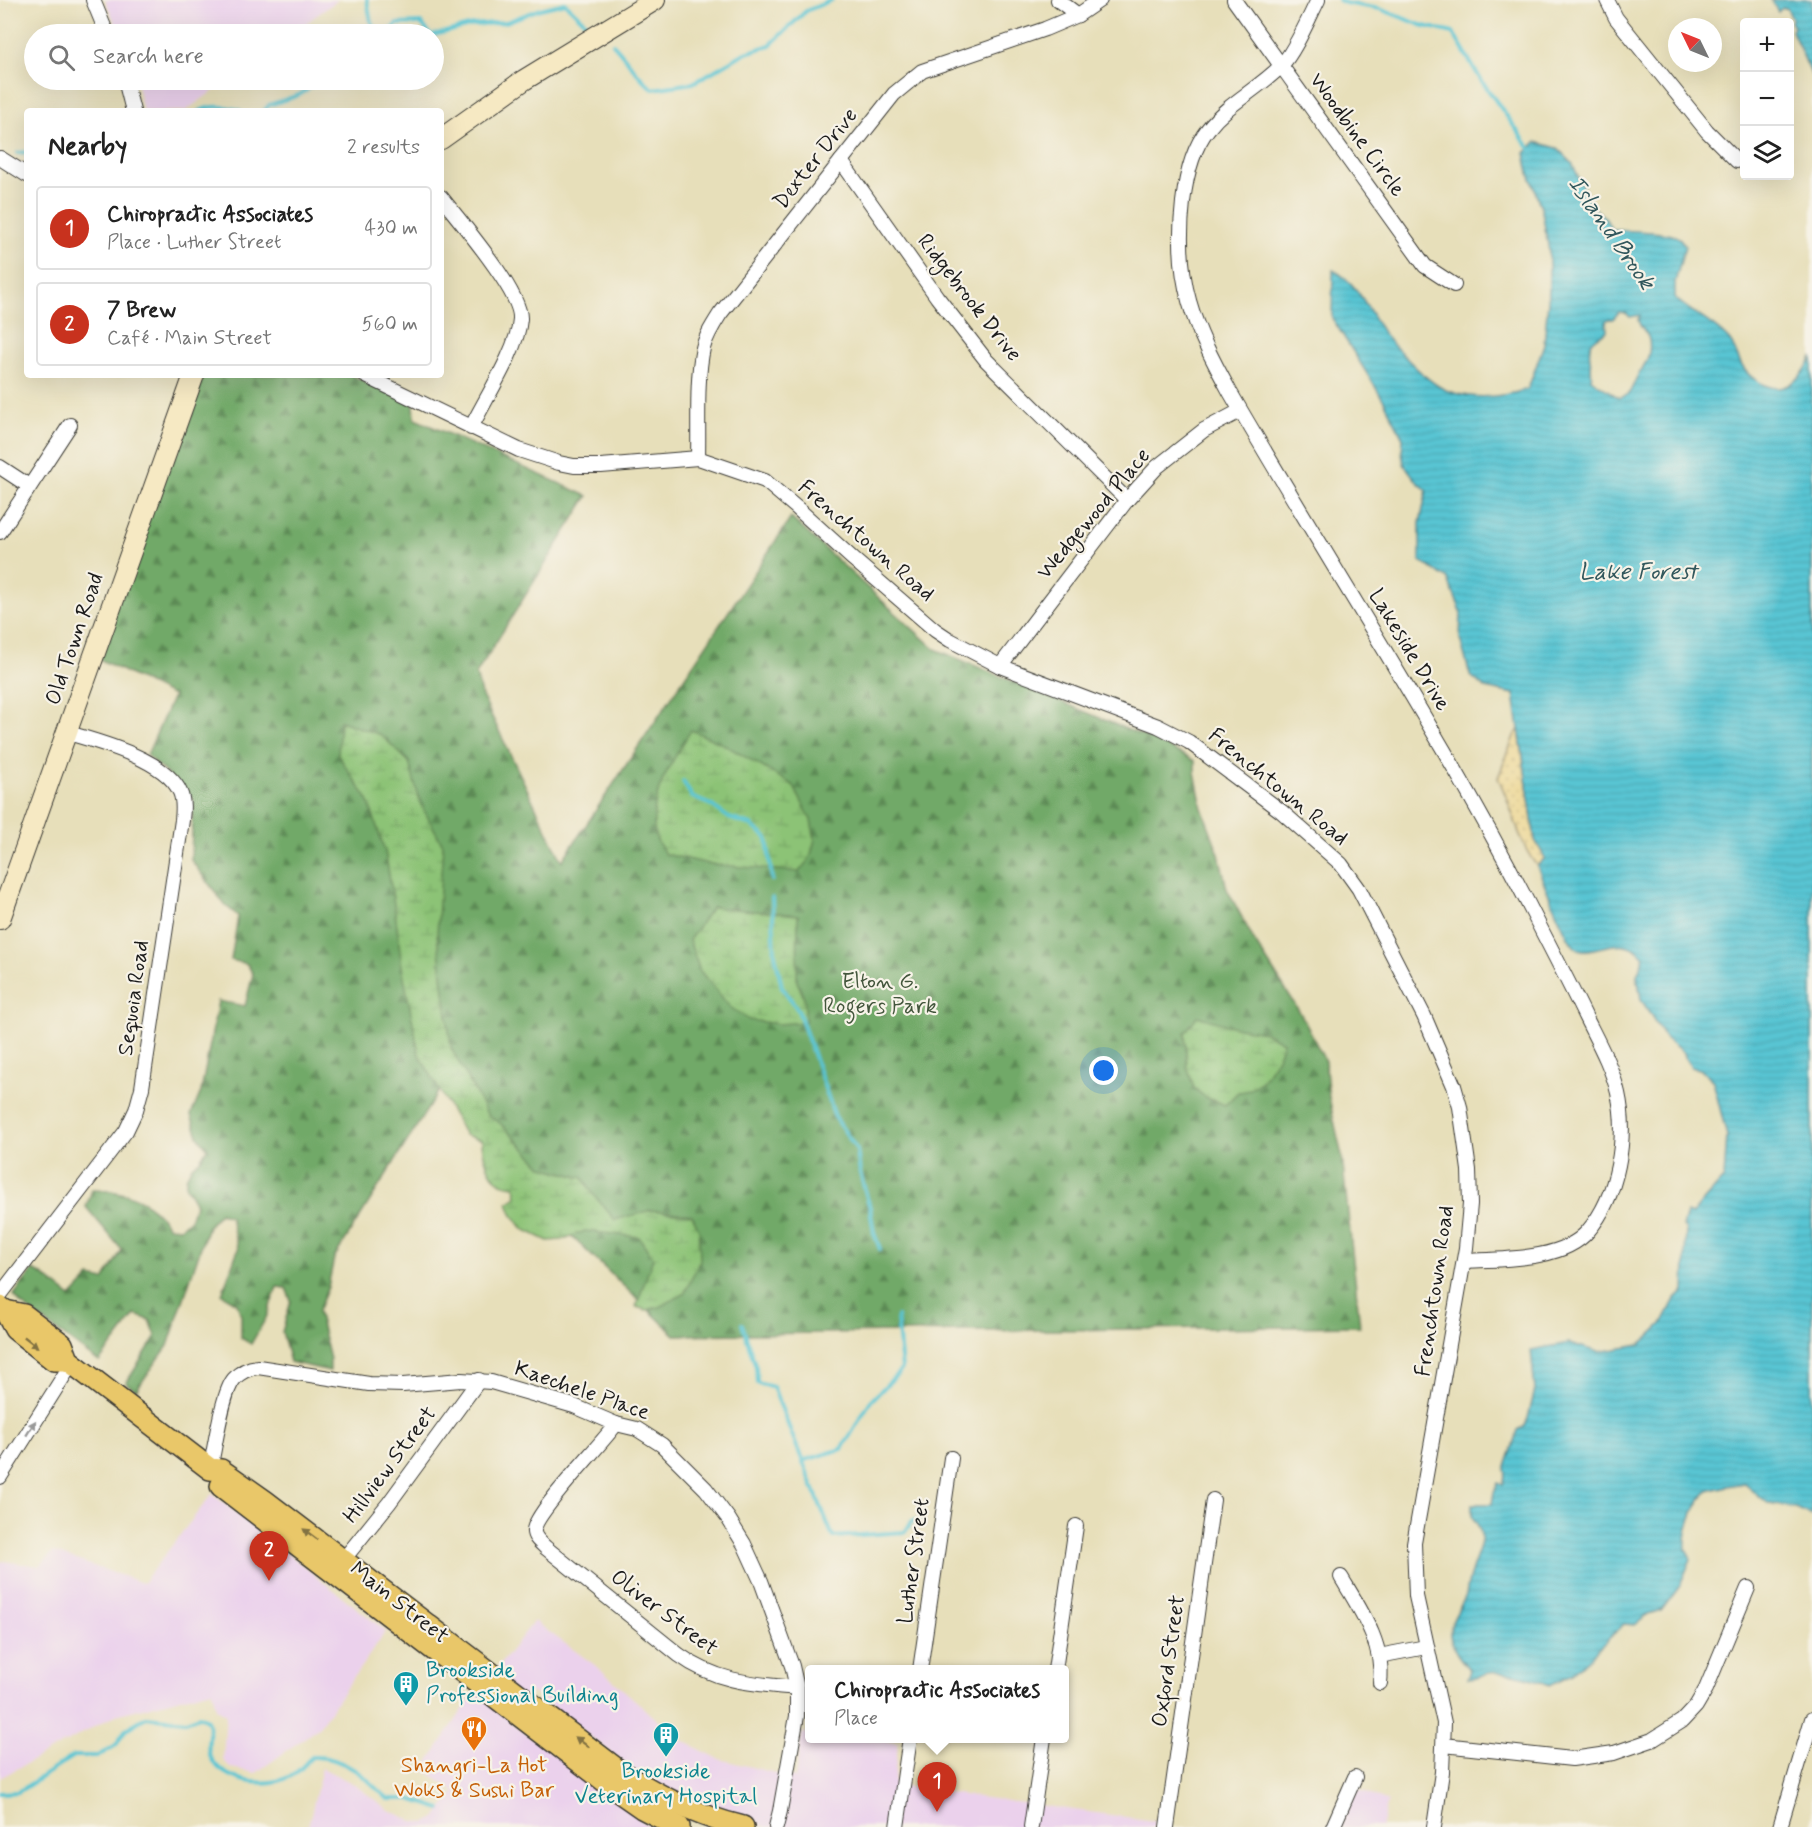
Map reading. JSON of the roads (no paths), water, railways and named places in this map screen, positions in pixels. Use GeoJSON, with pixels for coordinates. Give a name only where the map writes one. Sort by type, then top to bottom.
{"type":"FeatureCollection","features":[{"type":"Feature","properties":{"kind":"main road"},"geometry":{"type":"LineString","coordinates":[[444,137],[524,80],[655,0]]}},
{"type":"Feature","properties":{"kind":"main road","name":"Old Town Road"},"geometry":{"type":"LineString","coordinates":[[0,919],[193,378]]}},
{"type":"Feature","properties":{"kind":"main road","name":"Main Street"},"geometry":{"type":"LineString","coordinates":[[2,1304],[15,1329],[54,1360],[70,1362],[210,1468],[221,1470],[338,1566],[531,1714],[618,1770],[639,1795],[679,1827]]}},
{"type":"Feature","properties":{"kind":"main road","name":"Main Street"},"geometry":{"type":"LineString","coordinates":[[639,1795],[743,1827]]}},
{"type":"Feature","properties":{"kind":"street"},"geometry":{"type":"LineString","coordinates":[[93,0],[103,24]]}},
{"type":"Feature","properties":{"kind":"street"},"geometry":{"type":"LineString","coordinates":[[1058,0],[1078,15]]}},
{"type":"Feature","properties":{"kind":"street","name":"Dexter Drive"},"geometry":{"type":"LineString","coordinates":[[698,458],[701,364],[710,330],[894,94],[922,72],[1045,29],[1078,15],[1101,0]]}},
{"type":"Feature","properties":{"kind":"street","name":"Woodbine Circle"},"geometry":{"type":"LineString","coordinates":[[1234,0],[1425,266],[1454,285]]}},
{"type":"Feature","properties":{"kind":"street","name":"Lakeside Drive"},"geometry":{"type":"LineString","coordinates":[[1318,0],[1281,66],[1225,110],[1206,131],[1191,163],[1184,189],[1180,243],[1186,293],[1204,345],[1240,411],[1479,809],[1596,1036],[1617,1087],[1622,1119],[1622,1138],[1615,1176],[1602,1211],[1588,1232],[1572,1244],[1557,1250],[1520,1257],[1465,1260]]}},
{"type":"Feature","properties":{"kind":"street"},"geometry":{"type":"LineString","coordinates":[[1607,0],[1616,18],[1707,131],[1737,162]]}},
{"type":"Feature","properties":{"kind":"street"},"geometry":{"type":"LineString","coordinates":[[128,90],[132,108]]}},
{"type":"Feature","properties":{"kind":"street"},"geometry":{"type":"LineString","coordinates":[[0,158],[24,173]]}},
{"type":"Feature","properties":{"kind":"street","name":"Ridgebrook Drive"},"geometry":{"type":"LineString","coordinates":[[841,161],[937,297],[986,360],[1127,500]]}},
{"type":"Feature","properties":{"kind":"street"},"geometry":{"type":"LineString","coordinates":[[444,201],[506,284],[518,306],[520,317],[518,333],[512,349],[471,428]]}},
{"type":"Feature","properties":{"kind":"street","name":"Frenchtown Road"},"geometry":{"type":"LineString","coordinates":[[370,378],[528,454],[574,466],[698,458],[765,481],[935,630],[959,646],[1000,666],[1158,726],[1189,742],[1281,811],[1341,864],[1359,889],[1419,1005],[1454,1086],[1460,1107],[1469,1170],[1470,1203],[1465,1260],[1414,1543],[1414,1579],[1426,1647],[1444,1724],[1444,1745],[1434,1827]]}},
{"type":"Feature","properties":{"kind":"street","name":"Wedgewood Place"},"geometry":{"type":"LineString","coordinates":[[1000,666],[1127,500],[1157,467],[1204,430],[1240,411]]}},
{"type":"Feature","properties":{"kind":"street"},"geometry":{"type":"LineString","coordinates":[[0,532],[70,425]]}},
{"type":"Feature","properties":{"kind":"street"},"geometry":{"type":"LineString","coordinates":[[0,467],[29,486]]}},
{"type":"Feature","properties":{"kind":"street","name":"Sequoia Road"},"geometry":{"type":"LineString","coordinates":[[2,1304],[126,1131],[136,1110],[142,1088],[182,820],[183,806],[180,793],[164,772],[114,748],[68,733]]}},
{"type":"Feature","properties":{"kind":"street"},"geometry":{"type":"LineString","coordinates":[[0,1478],[70,1362]]}},
{"type":"Feature","properties":{"kind":"street","name":"Kaechele Place"},"geometry":{"type":"LineString","coordinates":[[210,1468],[228,1388],[247,1368],[267,1367],[369,1384],[479,1380],[574,1406],[616,1424],[637,1429],[663,1445],[706,1489],[744,1544],[761,1581],[792,1666],[797,1688],[797,1716],[776,1827]]}},
{"type":"Feature","properties":{"kind":"street","name":"Hillview Street"},"geometry":{"type":"LineString","coordinates":[[338,1566],[389,1503],[479,1380]]}},
{"type":"Feature","properties":{"kind":"street","name":"Oliver Street"},"geometry":{"type":"LineString","coordinates":[[616,1424],[545,1508],[534,1526],[533,1533],[546,1548],[689,1663],[714,1676],[797,1688]]}},
{"type":"Feature","properties":{"kind":"street","name":"Luther Street"},"geometry":{"type":"LineString","coordinates":[[921,1665],[951,1458]]}},
{"type":"Feature","properties":{"kind":"street","name":"Oxford Street"},"geometry":{"type":"LineString","coordinates":[[1167,1827],[1212,1500]]}},
{"type":"Feature","properties":{"kind":"street"},"geometry":{"type":"LineString","coordinates":[[1056,1665],[1076,1526]]}},
{"type":"Feature","properties":{"kind":"street"},"geometry":{"type":"LineString","coordinates":[[1341,1577],[1357,1604],[1379,1656],[1382,1672],[1380,1683]]}},
{"type":"Feature","properties":{"kind":"street"},"geometry":{"type":"LineString","coordinates":[[1444,1745],[1572,1759],[1614,1753],[1652,1740],[1682,1721],[1696,1706],[1706,1689],[1748,1588]]}},
{"type":"Feature","properties":{"kind":"street"},"geometry":{"type":"LineString","coordinates":[[1379,1656],[1426,1647]]}},
{"type":"Feature","properties":{"kind":"street"},"geometry":{"type":"LineString","coordinates":[[1780,1827],[1812,1719]]}},
{"type":"Feature","properties":{"kind":"street"},"geometry":{"type":"LineString","coordinates":[[897,1827],[909,1743]]}},
{"type":"Feature","properties":{"kind":"street"},"geometry":{"type":"LineString","coordinates":[[1031,1827],[1043,1743]]}},
{"type":"Feature","properties":{"kind":"street"},"geometry":{"type":"LineString","coordinates":[[1333,1827],[1355,1777]]}},
{"type":"Feature","properties":{"kind":"water"},"geometry":{"type":"Polygon","coordinates":[[[1771,0],[1812,0],[1812,76],[1794,36],[1794,18],[1792,18],[1787,8],[1782,8],[1778,12],[1771,0]]]}},
{"type":"Feature","properties":{"kind":"water","name":"Lake Forest"},"geometry":{"type":"Polygon","coordinates":[[[1536,142],[1557,148],[1572,163],[1591,205],[1605,218],[1612,230],[1658,233],[1680,239],[1685,246],[1675,282],[1675,298],[1730,341],[1744,369],[1755,380],[1770,387],[1785,387],[1799,377],[1812,357],[1812,1515],[1796,1508],[1769,1504],[1744,1483],[1711,1490],[1700,1500],[1692,1516],[1686,1543],[1686,1550],[1691,1559],[1679,1587],[1661,1611],[1648,1615],[1635,1625],[1624,1624],[1572,1674],[1550,1685],[1524,1676],[1502,1673],[1484,1674],[1477,1678],[1467,1679],[1470,1670],[1454,1649],[1450,1629],[1466,1595],[1481,1538],[1477,1524],[1472,1517],[1472,1504],[1492,1504],[1498,1483],[1503,1485],[1505,1470],[1518,1430],[1525,1426],[1535,1390],[1531,1350],[1569,1343],[1599,1352],[1640,1345],[1662,1324],[1675,1299],[1684,1292],[1686,1229],[1683,1227],[1687,1213],[1691,1215],[1724,1178],[1727,1136],[1713,1081],[1700,1069],[1691,1067],[1684,1053],[1665,1038],[1641,999],[1637,975],[1644,957],[1626,945],[1581,950],[1575,947],[1566,933],[1537,866],[1545,858],[1535,840],[1514,694],[1485,688],[1470,675],[1460,639],[1461,611],[1447,578],[1420,561],[1420,523],[1427,490],[1418,483],[1404,464],[1403,438],[1383,399],[1332,318],[1333,270],[1342,275],[1356,289],[1389,340],[1419,371],[1438,386],[1451,392],[1480,397],[1499,396],[1528,389],[1544,344],[1549,291],[1549,251],[1542,211],[1525,153],[1536,142]],[[1619,312],[1613,319],[1606,321],[1607,331],[1594,340],[1589,353],[1591,379],[1618,398],[1630,392],[1647,361],[1650,346],[1648,337],[1638,320],[1640,315],[1630,317],[1626,313],[1619,312]]]}},
{"type":"Feature","properties":{"kind":"waterway"},"geometry":{"type":"LineString","coordinates":[[367,0],[372,24]]}},
{"type":"Feature","properties":{"kind":"waterway","name":"Island Brook"},"geometry":{"type":"LineString","coordinates":[[613,44],[653,89],[693,83],[743,54],[770,45],[806,11],[832,0]]}},
{"type":"Feature","properties":{"kind":"waterway","name":"Island Brook"},"geometry":{"type":"LineString","coordinates":[[1339,0],[1380,9],[1421,25],[1453,33],[1481,80],[1531,150]]}},
{"type":"Feature","properties":{"kind":"waterway","name":"Island Brook"},"geometry":{"type":"LineString","coordinates":[[444,32],[473,25],[506,22],[540,9],[565,3],[587,24]]}},
{"type":"Feature","properties":{"kind":"waterway","name":"Island Brook"},"geometry":{"type":"LineString","coordinates":[[397,24],[422,24]]}},
{"type":"Feature","properties":{"kind":"waterway","name":"Island Brook"},"geometry":{"type":"LineString","coordinates":[[266,108],[306,90]]}},
{"type":"Feature","properties":{"kind":"waterway","name":"Island Brook"},"geometry":{"type":"LineString","coordinates":[[210,108],[231,108]]}},
{"type":"Feature","properties":{"kind":"waterway","name":"Island Brook"},"geometry":{"type":"LineString","coordinates":[[18,153],[24,152]]}},
{"type":"Feature","properties":{"kind":"waterway"},"geometry":{"type":"LineString","coordinates":[[683,781],[692,797],[711,805],[729,818],[751,825],[767,838],[772,880]]}},
{"type":"Feature","properties":{"kind":"waterway"},"geometry":{"type":"LineString","coordinates":[[772,898],[775,954],[782,987],[798,1010],[835,1117],[857,1150],[860,1173],[880,1249]]}},
{"type":"Feature","properties":{"kind":"waterway"},"geometry":{"type":"LineString","coordinates":[[802,1461],[842,1449],[870,1402],[902,1369],[897,1317]]}},
{"type":"Feature","properties":{"kind":"waterway"},"geometry":{"type":"LineString","coordinates":[[742,1324],[756,1367],[757,1383],[773,1387],[833,1537],[905,1532],[912,1521],[920,1520]]}},
{"type":"Feature","properties":{"kind":"waterway"},"geometry":{"type":"LineString","coordinates":[[0,1793],[18,1792],[74,1756],[98,1756],[116,1745],[126,1729],[146,1717],[186,1721],[199,1716],[207,1720],[209,1725],[210,1756],[216,1765],[235,1778],[258,1783],[281,1780],[300,1770],[312,1757],[323,1757],[354,1769],[388,1799],[410,1799],[441,1809]]}},
{"type":"Feature","properties":{"kind":"place","name":"7 Brew"},"geometry":{"type":"Point","coordinates":[269,1581]}},
{"type":"Feature","properties":{"kind":"place","name":"Brookside Professional Building"},"geometry":{"type":"Point","coordinates":[406,1707]}},
{"type":"Feature","properties":{"kind":"place","name":"Shangri-La Hot Woks & Sushi Bar"},"geometry":{"type":"Point","coordinates":[474,1752]}},
{"type":"Feature","properties":{"kind":"place","name":"Brookside Veterinary Hospital"},"geometry":{"type":"Point","coordinates":[666,1758]}},
{"type":"Feature","properties":{"kind":"place","name":"Chiropractic Associates"},"geometry":{"type":"Point","coordinates":[937,1812]}},
{"type":"Feature","properties":{"kind":"park label","name":"Elton G. Rogers Park"},"geometry":{"type":"Point","coordinates":[880,994]}}]}
